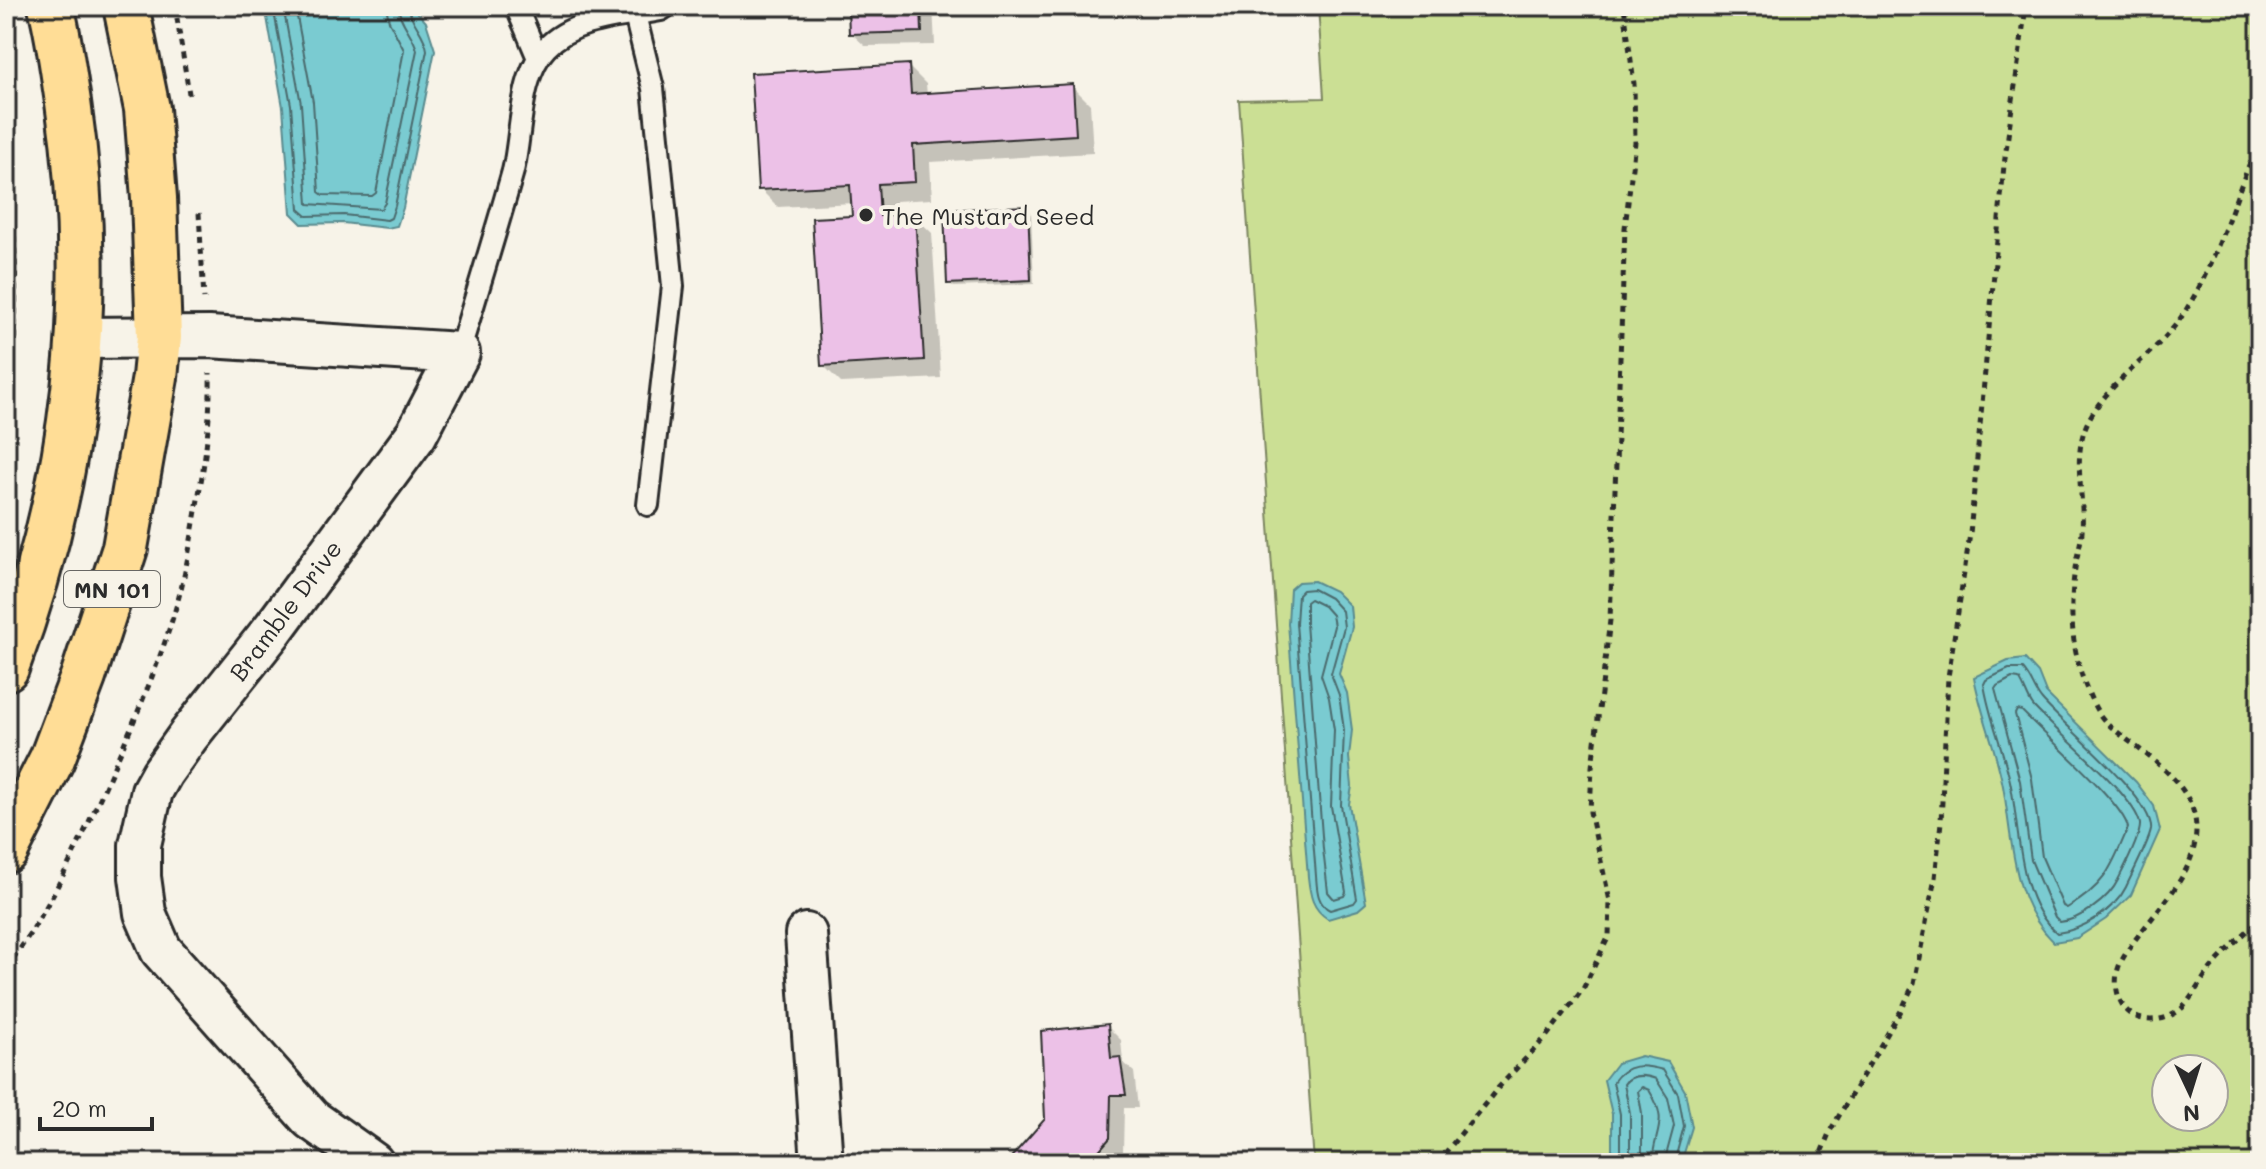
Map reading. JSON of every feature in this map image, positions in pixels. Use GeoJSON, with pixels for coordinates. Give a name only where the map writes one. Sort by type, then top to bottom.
{"type":"FeatureCollection","features":[{"type":"Feature","properties":{"kind":"main road","name":"MN 101"},"geometry":{"type":"LineString","coordinates":[[6,668],[35,585],[50,526],[65,456],[79,338],[82,243],[78,188],[65,81],[51,6]]}},
{"type":"Feature","properties":{"kind":"main road","name":"MN 101"},"geometry":{"type":"LineString","coordinates":[[6,850],[52,759],[83,677],[125,548],[153,389],[159,337],[155,212],[147,109],[126,6]]}},
{"type":"Feature","properties":{"kind":"street"},"geometry":{"type":"LineString","coordinates":[[79,338],[209,337],[459,353]]}},
{"type":"Feature","properties":{"kind":"street","name":"Bramble Drive"},"geometry":{"type":"LineString","coordinates":[[373,1163],[311,1119],[161,950],[152,933],[142,896],[140,845],[146,812],[162,773],[274,628],[416,435],[459,353]]}},
{"type":"Feature","properties":{"kind":"street"},"geometry":{"type":"LineString","coordinates":[[806,934],[822,1163]]}},
{"type":"Feature","properties":{"kind":"lane"},"geometry":{"type":"LineString","coordinates":[[516,6],[538,58]]}},
{"type":"Feature","properties":{"kind":"lane"},"geometry":{"type":"LineString","coordinates":[[459,353],[514,167],[526,95],[538,58],[547,47],[579,26],[667,6]]}},
{"type":"Feature","properties":{"kind":"lane"},"geometry":{"type":"LineString","coordinates":[[635,15],[653,88],[673,286],[648,505]]}},
{"type":"Feature","properties":{"kind":"path"},"geometry":{"type":"LineString","coordinates":[[1437,1163],[1498,1088],[1546,1037],[1583,989],[1609,936],[1609,889],[1590,812],[1592,767],[1610,620],[1625,228],[1635,142],[1634,84],[1624,6]]}},
{"type":"Feature","properties":{"kind":"path"},"geometry":{"type":"LineString","coordinates":[[1817,1163],[1830,1131],[1914,983],[1935,878],[1948,677],[1970,534],[2004,165],[2026,6]]}},
{"type":"Feature","properties":{"kind":"path"},"geometry":{"type":"LineString","coordinates":[[2260,140],[2234,198],[2222,235],[2182,316],[2104,396],[2090,417],[2080,442],[2082,532],[2071,602],[2077,663],[2096,707],[2106,722],[2172,777],[2192,806],[2196,828],[2194,851],[2186,869],[2120,962],[2117,995],[2123,1009],[2139,1019],[2153,1022],[2184,1007],[2211,967],[2260,919]]}},
{"type":"Feature","properties":{"kind":"path"},"geometry":{"type":"LineString","coordinates":[[6,141],[14,207],[14,307],[6,430]]}},
{"type":"Feature","properties":{"kind":"green space"},"geometry":{"type":"Polygon","coordinates":[[[1318,6],[2260,6],[2260,1163],[1314,1163],[1239,100],[1324,98],[1318,6]]]}},
{"type":"Feature","properties":{"kind":"water"},"geometry":{"type":"Polygon","coordinates":[[[265,6],[412,6],[426,22],[435,50],[397,226],[302,224],[291,213],[283,107],[265,6]]]}},
{"type":"Feature","properties":{"kind":"water"},"geometry":{"type":"Polygon","coordinates":[[[1314,581],[1335,591],[1350,606],[1352,627],[1339,674],[1347,693],[1352,730],[1349,804],[1366,903],[1358,910],[1328,919],[1315,906],[1309,884],[1288,623],[1290,589],[1298,582],[1314,581]]]}},
{"type":"Feature","properties":{"kind":"water"},"geometry":{"type":"Polygon","coordinates":[[[2025,659],[2038,673],[2046,693],[2136,782],[2154,806],[2160,830],[2131,895],[2106,919],[2077,938],[2054,942],[2029,908],[2022,889],[2000,772],[1974,677],[2008,661],[2025,659]]]}},
{"type":"Feature","properties":{"kind":"water"},"geometry":{"type":"Polygon","coordinates":[[[1641,1056],[1668,1062],[1685,1091],[1692,1127],[1681,1163],[1612,1163],[1612,1114],[1604,1080],[1617,1063],[1641,1056]]]}},
{"type":"Feature","properties":{"kind":"building"},"geometry":{"type":"Polygon","coordinates":[[[848,6],[921,6],[922,32],[849,34],[848,6]]]}},
{"type":"Feature","properties":{"kind":"building","name":"The Mustard Seed"},"geometry":{"type":"Polygon","coordinates":[[[909,64],[911,94],[1073,84],[1076,135],[913,145],[915,182],[878,184],[880,216],[915,214],[924,360],[821,366],[812,218],[852,216],[850,185],[758,190],[751,73],[909,64]]]}},
{"type":"Feature","properties":{"kind":"building"},"geometry":{"type":"Polygon","coordinates":[[[1028,206],[1031,280],[947,284],[944,210],[1028,206]]]}},
{"type":"Feature","properties":{"kind":"building"},"geometry":{"type":"Polygon","coordinates":[[[1108,1024],[1111,1058],[1120,1057],[1126,1095],[1111,1095],[1110,1138],[1088,1163],[1006,1163],[1045,1119],[1041,1031],[1108,1024]]]}},
{"type":"Feature","properties":{"kind":"place","name":"The Mustard Seed"},"geometry":{"type":"Point","coordinates":[866,215]}}]}
